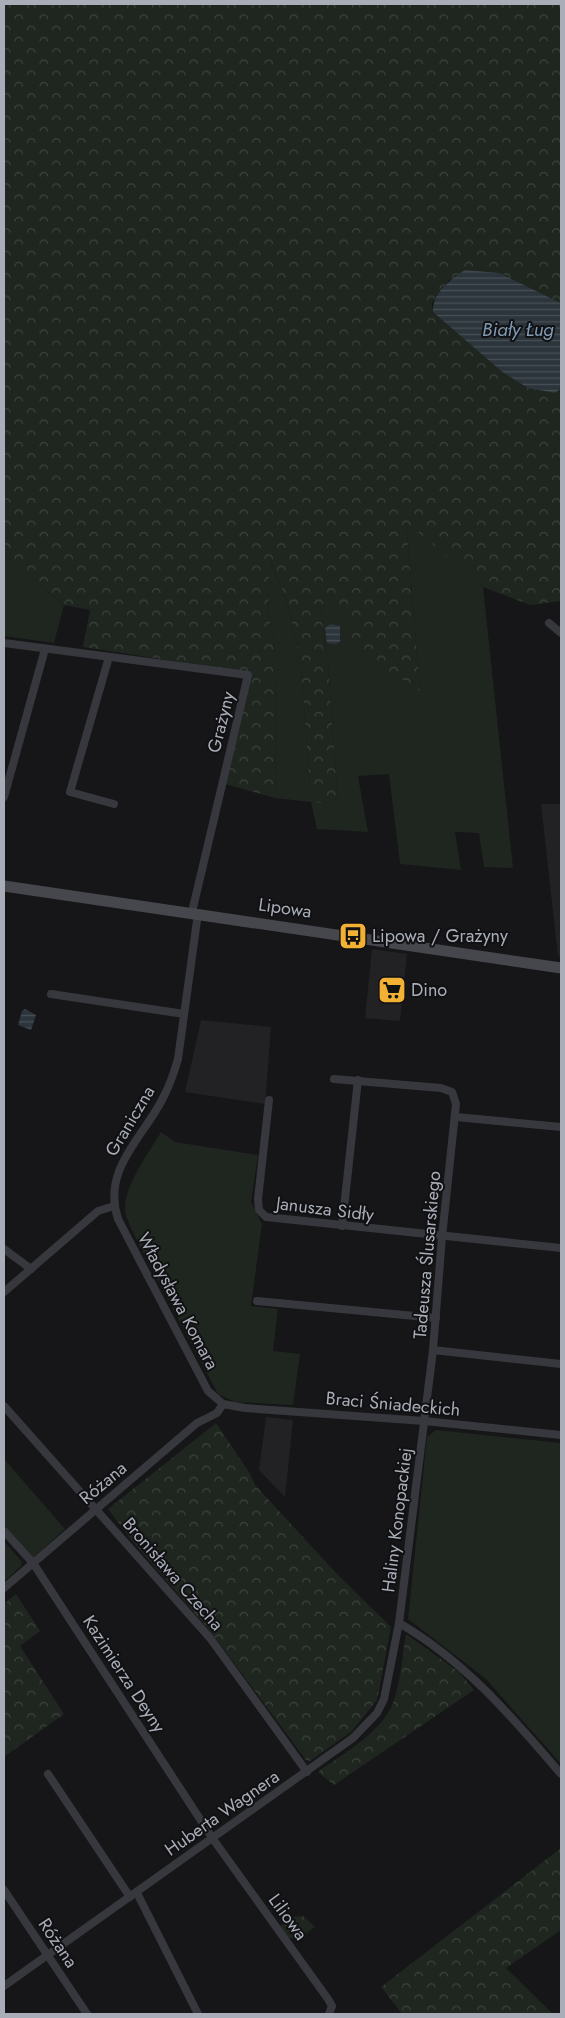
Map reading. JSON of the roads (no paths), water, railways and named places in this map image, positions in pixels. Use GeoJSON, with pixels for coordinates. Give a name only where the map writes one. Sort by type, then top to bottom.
{"type":"FeatureCollection","features":[{"type":"Feature","properties":{"kind":"main road","name":"Lipowa"},"geometry":{"type":"LineString","coordinates":[[4,886],[561,968]]}},
{"type":"Feature","properties":{"kind":"street"},"geometry":{"type":"LineString","coordinates":[[549,623],[561,633]]}},
{"type":"Feature","properties":{"kind":"street","name":"Grażyny"},"geometry":{"type":"LineString","coordinates":[[4,643],[248,675],[195,913]]}},
{"type":"Feature","properties":{"kind":"street"},"geometry":{"type":"LineString","coordinates":[[4,797],[45,649]]}},
{"type":"Feature","properties":{"kind":"street"},"geometry":{"type":"LineString","coordinates":[[109,657],[70,792],[114,804]]}},
{"type":"Feature","properties":{"kind":"street","name":"Graniczna"},"geometry":{"type":"LineString","coordinates":[[114,1206],[113,1188],[117,1174],[162,1100],[178,1060],[195,913]]}},
{"type":"Feature","properties":{"kind":"street"},"geometry":{"type":"LineString","coordinates":[[51,994],[184,1014]]}},
{"type":"Feature","properties":{"kind":"street"},"geometry":{"type":"LineString","coordinates":[[334,1079],[358,1080],[342,1226]]}},
{"type":"Feature","properties":{"kind":"street","name":"Tadeusza Ślusarskiego"},"geometry":{"type":"LineString","coordinates":[[358,1080],[441,1088],[452,1092],[455,1099],[456,1117],[442,1237],[433,1350],[424,1421]]}},
{"type":"Feature","properties":{"kind":"street","name":"Janusza Sidły"},"geometry":{"type":"LineString","coordinates":[[270,1100],[258,1199],[259,1210],[271,1219],[561,1248]]}},
{"type":"Feature","properties":{"kind":"street"},"geometry":{"type":"LineString","coordinates":[[456,1117],[561,1127]]}},
{"type":"Feature","properties":{"kind":"street"},"geometry":{"type":"LineString","coordinates":[[4,1292],[98,1212],[114,1206]]}},
{"type":"Feature","properties":{"kind":"street","name":"Władysława Komara"},"geometry":{"type":"LineString","coordinates":[[114,1206],[118,1219],[204,1383],[215,1399],[223,1404]]}},
{"type":"Feature","properties":{"kind":"street"},"geometry":{"type":"LineString","coordinates":[[4,1249],[31,1269]]}},
{"type":"Feature","properties":{"kind":"street"},"geometry":{"type":"LineString","coordinates":[[257,1301],[436,1318]]}},
{"type":"Feature","properties":{"kind":"street"},"geometry":{"type":"LineString","coordinates":[[433,1350],[561,1364]]}},
{"type":"Feature","properties":{"kind":"street","name":"Braci Śniadeckich"},"geometry":{"type":"LineString","coordinates":[[223,1404],[246,1408],[424,1421],[561,1435]]}},
{"type":"Feature","properties":{"kind":"street","name":"Różana"},"geometry":{"type":"LineString","coordinates":[[4,1588],[197,1423],[217,1412],[223,1404]]}},
{"type":"Feature","properties":{"kind":"street","name":"Bronisława Czecha"},"geometry":{"type":"LineString","coordinates":[[4,1406],[210,1638],[307,1772]]}},
{"type":"Feature","properties":{"kind":"street","name":"Haliny Konopackiej"},"geometry":{"type":"LineString","coordinates":[[399,1623],[424,1421]]}},
{"type":"Feature","properties":{"kind":"street","name":"Kazimierza Deyny"},"geometry":{"type":"LineString","coordinates":[[4,1531],[34,1564],[213,1839]]}},
{"type":"Feature","properties":{"kind":"street"},"geometry":{"type":"LineString","coordinates":[[399,1623],[457,1663],[490,1693],[561,1774]]}},
{"type":"Feature","properties":{"kind":"street","name":"Huberta Wagnera"},"geometry":{"type":"LineString","coordinates":[[4,1986],[213,1839],[352,1738],[377,1713],[387,1693],[399,1623]]}},
{"type":"Feature","properties":{"kind":"street"},"geometry":{"type":"LineString","coordinates":[[48,1774],[133,1895],[198,2014]]}},
{"type":"Feature","properties":{"kind":"street","name":"Liliowa"},"geometry":{"type":"LineString","coordinates":[[213,1839],[328,1999],[332,2006],[329,2014]]}},
{"type":"Feature","properties":{"kind":"street","name":"Różana"},"geometry":{"type":"LineString","coordinates":[[4,1890],[87,2014]]}},
{"type":"Feature","properties":{"kind":"water","name":"Biały Ług"},"geometry":{"type":"Polygon","coordinates":[[[465,270],[499,273],[561,303],[561,387],[556,393],[528,388],[501,371],[433,312],[433,305],[439,293],[448,283],[465,270]]]}},
{"type":"Feature","properties":{"kind":"water"},"geometry":{"type":"Polygon","coordinates":[[[331,624],[340,626],[340,642],[336,644],[327,643],[325,628],[331,624]]]}},
{"type":"Feature","properties":{"kind":"water"},"geometry":{"type":"Polygon","coordinates":[[[25,1009],[36,1015],[31,1030],[18,1025],[22,1011],[25,1009]]]}},
{"type":"Feature","properties":{"kind":"place","name":"Lipowa / Grażyny"},"geometry":{"type":"Point","coordinates":[353,936]}},
{"type":"Feature","properties":{"kind":"place","name":"Dino"},"geometry":{"type":"Point","coordinates":[392,990]}}]}
